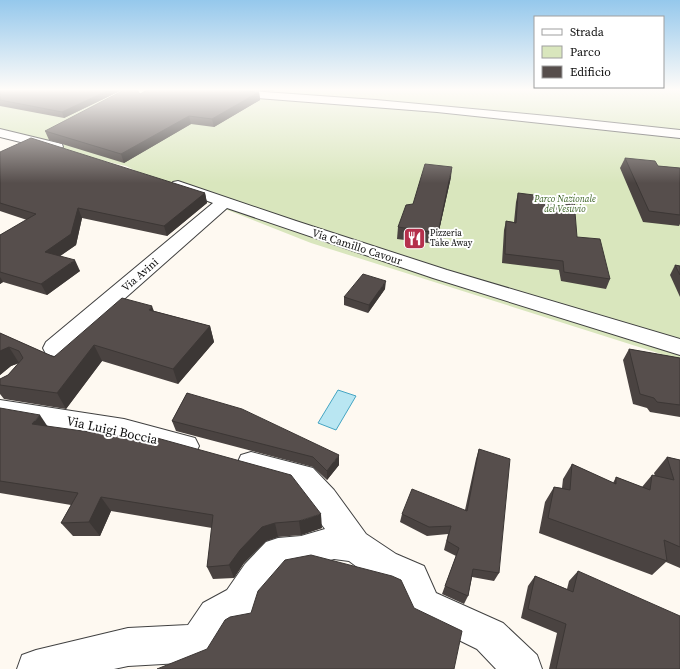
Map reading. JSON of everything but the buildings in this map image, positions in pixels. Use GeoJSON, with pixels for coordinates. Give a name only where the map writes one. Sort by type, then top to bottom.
{"type":"FeatureCollection","features":[{"type":"Feature","properties":{"kind":"street"},"geometry":{"type":"LineString","coordinates":[[578,121],[680,134]]}},
{"type":"Feature","properties":{"kind":"street"},"geometry":{"type":"LineString","coordinates":[[0,133],[43,137],[73,153]]}},
{"type":"Feature","properties":{"kind":"street"},"geometry":{"type":"LineString","coordinates":[[14,151],[43,137]]}},
{"type":"Feature","properties":{"kind":"street","name":"Via Camillo Cavour"},"geometry":{"type":"LineString","coordinates":[[160,180],[225,201],[296,227],[440,274],[680,347]]}},
{"type":"Feature","properties":{"kind":"street","name":"Via Avini"},"geometry":{"type":"LineString","coordinates":[[54,348],[225,201]]}},
{"type":"Feature","properties":{"kind":"street","name":"Via Luigi Boccia"},"geometry":{"type":"LineString","coordinates":[[0,410],[124,430],[303,477],[323,500],[355,545],[384,566],[412,578],[424,605],[490,636],[523,669]]}},
{"type":"Feature","properties":{"kind":"street"},"geometry":{"type":"LineString","coordinates":[[36,669],[128,647],[198,643],[216,616],[239,602],[257,576],[278,554],[301,552],[334,543],[355,545]]}},
{"type":"Feature","properties":{"kind":"green space","name":"Parco Nazionale del Vesuvio"},"geometry":{"type":"Polygon","coordinates":[[[0,121],[680,121],[680,360],[311,243],[162,184],[126,166],[0,137],[0,121]]]}},
{"type":"Feature","properties":{"kind":"water"},"geometry":{"type":"Polygon","coordinates":[[[338,390],[356,396],[336,430],[318,423],[338,390]]]}},
{"type":"Feature","properties":{"kind":"place","name":"Pizzeria Take Away"},"geometry":{"type":"Point","coordinates":[415,238]}}]}
